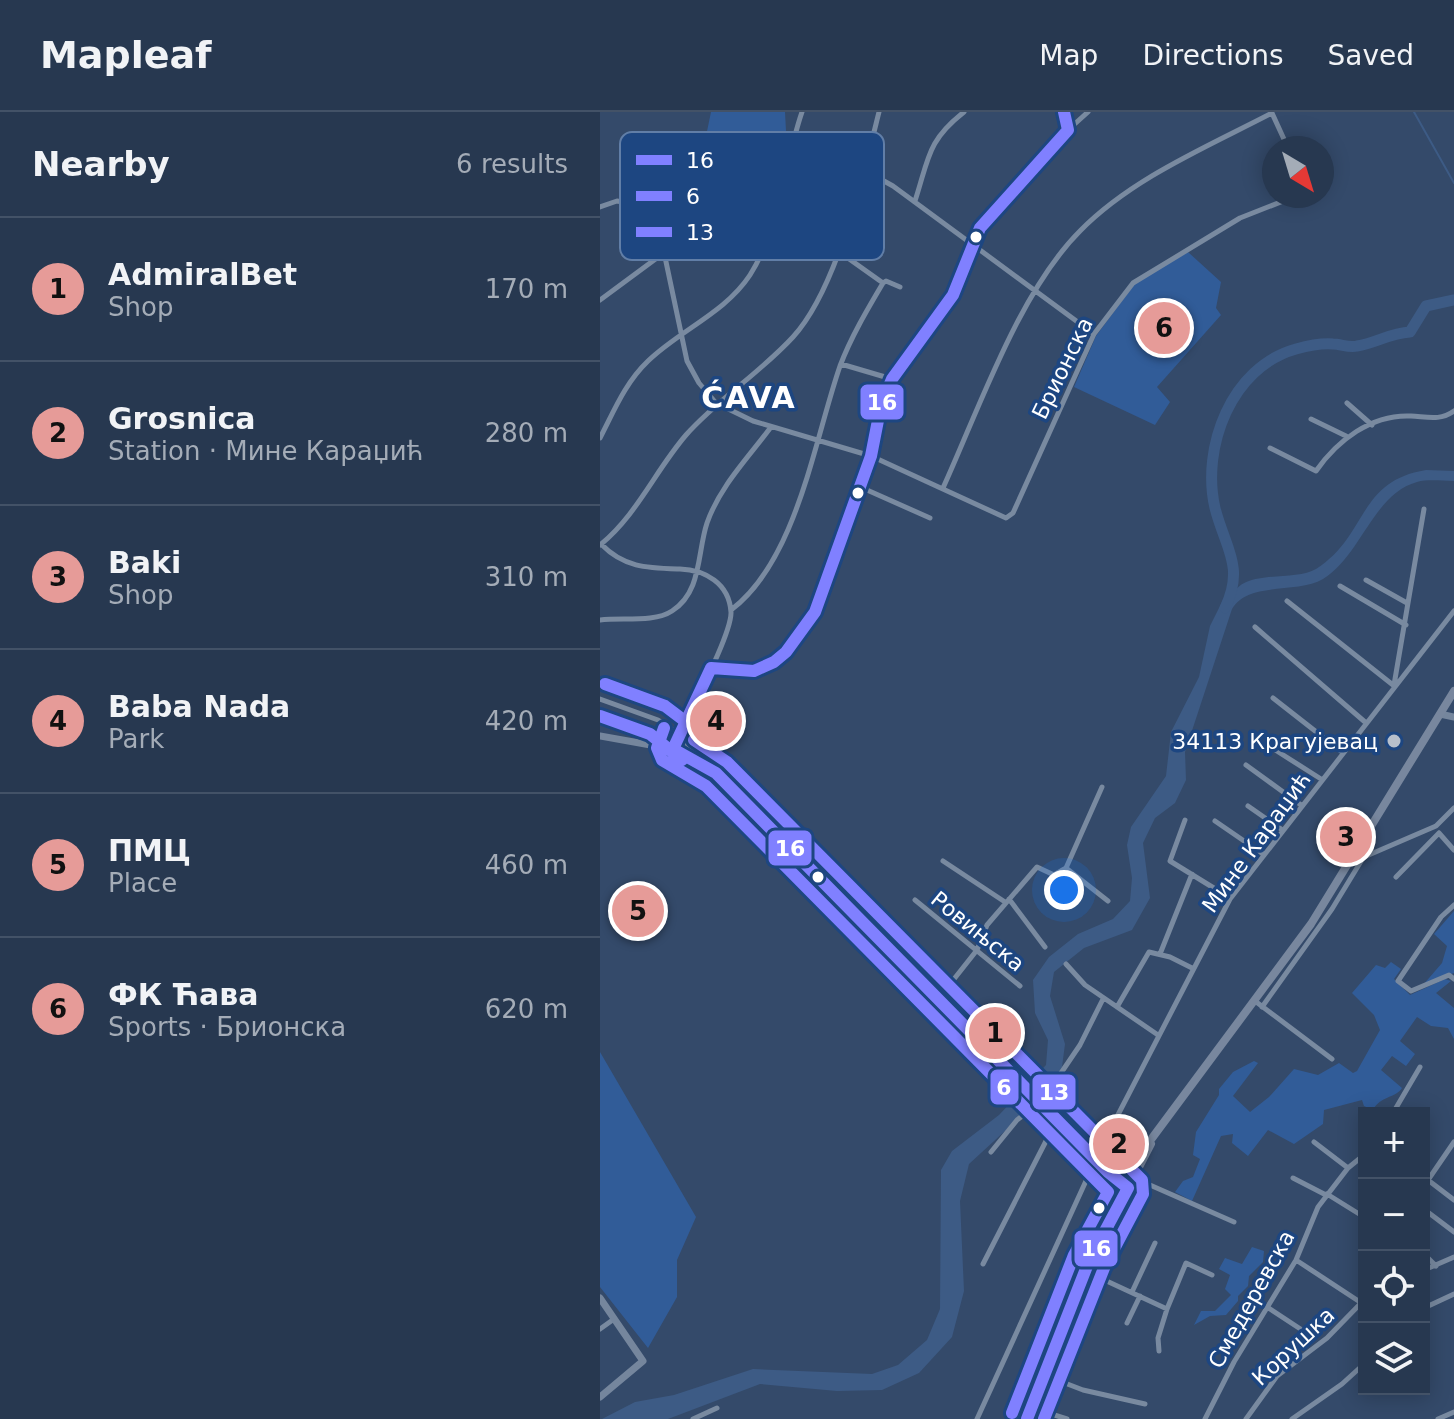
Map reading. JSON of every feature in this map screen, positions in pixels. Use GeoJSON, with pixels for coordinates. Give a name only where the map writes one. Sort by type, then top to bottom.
{"type":"FeatureCollection","features":[{"type":"Feature","properties":{"kind":"main road"},"geometry":{"type":"LineString","coordinates":[[1027,1419],[1098,1242],[1153,1140],[1258,1004],[1449,714],[1454,691]]}},
{"type":"Feature","properties":{"kind":"main road"},"geometry":{"type":"LineString","coordinates":[[1126,1187],[1134,1178],[1153,1140]]}},
{"type":"Feature","properties":{"kind":"street"},"geometry":{"type":"LineString","coordinates":[[797,132],[802,112]]}},
{"type":"Feature","properties":{"kind":"street"},"geometry":{"type":"LineString","coordinates":[[874,132],[879,112]]}},
{"type":"Feature","properties":{"kind":"street"},"geometry":{"type":"LineString","coordinates":[[915,201],[928,151],[944,128],[964,112]]}},
{"type":"Feature","properties":{"kind":"street"},"geometry":{"type":"LineString","coordinates":[[1064,112],[1068,130]]}},
{"type":"Feature","properties":{"kind":"street"},"geometry":{"type":"LineString","coordinates":[[711,668],[754,671],[786,652],[825,592],[858,486],[871,456],[881,405],[892,379],[953,295],[971,243],[990,214],[1088,112]]}},
{"type":"Feature","properties":{"kind":"street"},"geometry":{"type":"LineString","coordinates":[[667,260],[692,371],[716,403],[733,414],[771,427],[818,438],[871,456],[943,488],[1035,290],[1080,230],[1127,192],[1272,113],[1283,136]]}},
{"type":"Feature","properties":{"kind":"street"},"geometry":{"type":"LineString","coordinates":[[884,182],[915,201],[1094,334]]}},
{"type":"Feature","properties":{"kind":"street"},"geometry":{"type":"LineString","coordinates":[[600,207],[620,202]]}},
{"type":"Feature","properties":{"kind":"street","name":"Брионска"},"geometry":{"type":"LineString","coordinates":[[943,488],[1006,518],[1013,513],[1094,334],[1133,283],[1262,207]]}},
{"type":"Feature","properties":{"kind":"street"},"geometry":{"type":"LineString","coordinates":[[600,300],[654,260]]}},
{"type":"Feature","properties":{"kind":"street"},"geometry":{"type":"LineString","coordinates":[[600,438],[628,384],[648,360],[727,300],[749,276],[756,260]]}},
{"type":"Feature","properties":{"kind":"street"},"geometry":{"type":"LineString","coordinates":[[731,610],[723,588],[698,570],[636,566],[614,557],[600,544],[635,509],[683,439],[716,403],[780,350],[805,323],[824,293],[835,260]]}},
{"type":"Feature","properties":{"kind":"street"},"geometry":{"type":"LineString","coordinates":[[851,260],[883,283],[886,281],[900,287]]}},
{"type":"Feature","properties":{"kind":"street"},"geometry":{"type":"LineString","coordinates":[[673,749],[711,668],[731,610],[756,586],[781,544],[841,364],[883,283]]}},
{"type":"Feature","properties":{"kind":"street"},"geometry":{"type":"LineString","coordinates":[[841,364],[892,379]]}},
{"type":"Feature","properties":{"kind":"street"},"geometry":{"type":"LineString","coordinates":[[1347,403],[1372,425]]}},
{"type":"Feature","properties":{"kind":"street"},"geometry":{"type":"LineString","coordinates":[[1270,448],[1316,471],[1346,436],[1372,425],[1408,416],[1445,417],[1454,411]]}},
{"type":"Feature","properties":{"kind":"street"},"geometry":{"type":"LineString","coordinates":[[1311,419],[1346,436]]}},
{"type":"Feature","properties":{"kind":"street"},"geometry":{"type":"LineString","coordinates":[[600,620],[665,615],[686,601],[698,570],[699,552],[718,500],[771,427]]}},
{"type":"Feature","properties":{"kind":"street"},"geometry":{"type":"LineString","coordinates":[[858,486],[930,518]]}},
{"type":"Feature","properties":{"kind":"street"},"geometry":{"type":"LineString","coordinates":[[1394,686],[1393,676],[1406,625],[1424,509]]}},
{"type":"Feature","properties":{"kind":"street"},"geometry":{"type":"LineString","coordinates":[[1366,580],[1408,603]]}},
{"type":"Feature","properties":{"kind":"street"},"geometry":{"type":"LineString","coordinates":[[1340,586],[1406,625]]}},
{"type":"Feature","properties":{"kind":"street"},"geometry":{"type":"LineString","coordinates":[[1287,601],[1394,686]]}},
{"type":"Feature","properties":{"kind":"street","name":"Мине Караџић"},"geometry":{"type":"LineString","coordinates":[[977,1419],[1094,1157],[1230,899],[1281,829],[1454,611]]}},
{"type":"Feature","properties":{"kind":"street"},"geometry":{"type":"LineString","coordinates":[[1255,627],[1365,722]]}},
{"type":"Feature","properties":{"kind":"street"},"geometry":{"type":"LineString","coordinates":[[1273,698],[1342,752]]}},
{"type":"Feature","properties":{"kind":"street"},"geometry":{"type":"LineString","coordinates":[[600,699],[658,720],[679,734],[1126,1187]]}},
{"type":"Feature","properties":{"kind":"street"},"geometry":{"type":"LineString","coordinates":[[600,736],[673,749],[716,773]]}},
{"type":"Feature","properties":{"kind":"street"},"geometry":{"type":"LineString","coordinates":[[1269,746],[1321,779]]}},
{"type":"Feature","properties":{"kind":"street"},"geometry":{"type":"LineString","coordinates":[[1246,765],[1301,805]]}},
{"type":"Feature","properties":{"kind":"street"},"geometry":{"type":"LineString","coordinates":[[939,998],[977,950],[987,925],[1037,867],[1054,875],[1066,868],[1102,787]]}},
{"type":"Feature","properties":{"kind":"street"},"geometry":{"type":"LineString","coordinates":[[1248,806],[1281,829]]}},
{"type":"Feature","properties":{"kind":"street"},"geometry":{"type":"LineString","coordinates":[[1349,863],[1436,826],[1454,808]]}},
{"type":"Feature","properties":{"kind":"street"},"geometry":{"type":"LineString","coordinates":[[1185,820],[1170,861],[1230,899]]}},
{"type":"Feature","properties":{"kind":"street"},"geometry":{"type":"LineString","coordinates":[[1215,821],[1263,854]]}},
{"type":"Feature","properties":{"kind":"street"},"geometry":{"type":"LineString","coordinates":[[1436,826],[1454,850]]}},
{"type":"Feature","properties":{"kind":"street"},"geometry":{"type":"LineString","coordinates":[[1396,877],[1439,833]]}},
{"type":"Feature","properties":{"kind":"street"},"geometry":{"type":"LineString","coordinates":[[1332,1059],[1258,1004],[1332,909],[1363,858]]}},
{"type":"Feature","properties":{"kind":"street"},"geometry":{"type":"LineString","coordinates":[[943,861],[1007,900],[1045,947]]}},
{"type":"Feature","properties":{"kind":"street"},"geometry":{"type":"LineString","coordinates":[[1066,868],[1108,901]]}},
{"type":"Feature","properties":{"kind":"street"},"geometry":{"type":"LineString","coordinates":[[1160,954],[1192,874]]}},
{"type":"Feature","properties":{"kind":"street","name":"Ровињска"},"geometry":{"type":"LineString","coordinates":[[915,900],[1020,986]]}},
{"type":"Feature","properties":{"kind":"street"},"geometry":{"type":"LineString","coordinates":[[1454,905],[1441,917],[1398,981],[1411,991],[1449,975],[1454,979]]}},
{"type":"Feature","properties":{"kind":"street"},"geometry":{"type":"LineString","coordinates":[[1117,1007],[1149,952],[1192,968]]}},
{"type":"Feature","properties":{"kind":"street"},"geometry":{"type":"LineString","coordinates":[[1066,964],[1103,999],[1158,1035]]}},
{"type":"Feature","properties":{"kind":"street"},"geometry":{"type":"LineString","coordinates":[[991,1152],[1017,1120],[1040,1099],[1080,1045],[1103,999]]}},
{"type":"Feature","properties":{"kind":"street"},"geometry":{"type":"LineString","coordinates":[[1397,1107],[1420,1067]]}},
{"type":"Feature","properties":{"kind":"street"},"geometry":{"type":"LineString","coordinates":[[983,1264],[1046,1141],[1062,1123]]}},
{"type":"Feature","properties":{"kind":"street"},"geometry":{"type":"LineString","coordinates":[[1314,1142],[1348,1168]]}},
{"type":"Feature","properties":{"kind":"street"},"geometry":{"type":"LineString","coordinates":[[1430,1173],[1454,1142]]}},
{"type":"Feature","properties":{"kind":"street","name":"Смедеревска"},"geometry":{"type":"LineString","coordinates":[[1205,1419],[1296,1260],[1310,1222],[1327,1195],[1358,1160]]}},
{"type":"Feature","properties":{"kind":"street"},"geometry":{"type":"LineString","coordinates":[[1134,1178],[1234,1222]]}},
{"type":"Feature","properties":{"kind":"street"},"geometry":{"type":"LineString","coordinates":[[1293,1178],[1358,1213]]}},
{"type":"Feature","properties":{"kind":"street"},"geometry":{"type":"LineString","coordinates":[[1427,1179],[1454,1200]]}},
{"type":"Feature","properties":{"kind":"street"},"geometry":{"type":"LineString","coordinates":[[1430,1214],[1454,1232]]}},
{"type":"Feature","properties":{"kind":"street"},"geometry":{"type":"LineString","coordinates":[[1132,1292],[1155,1243]]}},
{"type":"Feature","properties":{"kind":"street"},"geometry":{"type":"LineString","coordinates":[[1430,1268],[1454,1257]]}},
{"type":"Feature","properties":{"kind":"street"},"geometry":{"type":"LineString","coordinates":[[1296,1260],[1358,1299]]}},
{"type":"Feature","properties":{"kind":"street"},"geometry":{"type":"LineString","coordinates":[[1430,1260],[1436,1266]]}},
{"type":"Feature","properties":{"kind":"street"},"geometry":{"type":"LineString","coordinates":[[1159,1351],[1158,1338],[1186,1263],[1212,1275]]}},
{"type":"Feature","properties":{"kind":"street"},"geometry":{"type":"LineString","coordinates":[[1085,1271],[1167,1309]]}},
{"type":"Feature","properties":{"kind":"street"},"geometry":{"type":"LineString","coordinates":[[1430,1305],[1454,1294]]}},
{"type":"Feature","properties":{"kind":"street"},"geometry":{"type":"LineString","coordinates":[[1127,1323],[1140,1296]]}},
{"type":"Feature","properties":{"kind":"street"},"geometry":{"type":"LineString","coordinates":[[600,1298],[642,1359],[600,1397]]}},
{"type":"Feature","properties":{"kind":"street","name":"Корушка"},"geometry":{"type":"LineString","coordinates":[[1246,1419],[1277,1376],[1327,1338],[1358,1305]]}},
{"type":"Feature","properties":{"kind":"street"},"geometry":{"type":"LineString","coordinates":[[1267,1307],[1305,1332]]}},
{"type":"Feature","properties":{"kind":"street"},"geometry":{"type":"LineString","coordinates":[[600,1329],[615,1319]]}},
{"type":"Feature","properties":{"kind":"street"},"geometry":{"type":"LineString","coordinates":[[1292,1419],[1358,1369]]}},
{"type":"Feature","properties":{"kind":"street"},"geometry":{"type":"LineString","coordinates":[[1044,1375],[1083,1390],[1145,1404]]}},
{"type":"Feature","properties":{"kind":"street"},"geometry":{"type":"LineString","coordinates":[[693,1419],[717,1408]]}},
{"type":"Feature","properties":{"kind":"street"},"geometry":{"type":"LineString","coordinates":[[1032,1408],[1067,1419]]}},
{"type":"Feature","properties":{"kind":"street"},"geometry":{"type":"LineString","coordinates":[[1438,1419],[1454,1412]]}},
{"type":"Feature","properties":{"kind":"shaded area"},"geometry":{"type":"Polygon","coordinates":[[[711,112],[785,112],[786,132],[707,132],[711,112]]]}},
{"type":"Feature","properties":{"kind":"shaded area"},"geometry":{"type":"Polygon","coordinates":[[[1188,252],[1221,282],[1216,308],[1221,315],[1157,387],[1170,402],[1155,425],[1074,387],[1096,336],[1136,282],[1188,252]]]}},
{"type":"Feature","properties":{"kind":"shaded area"},"geometry":{"type":"Polygon","coordinates":[[[1426,470],[1454,471],[1454,481],[1421,481],[1402,489],[1378,512],[1348,556],[1323,579],[1300,586],[1261,591],[1239,600],[1232,609],[1185,752],[1186,780],[1175,803],[1155,818],[1143,843],[1150,898],[1132,930],[1084,948],[1054,972],[1050,996],[1065,1044],[1062,1067],[1043,1096],[969,1164],[960,1201],[964,1291],[952,1337],[919,1373],[882,1390],[837,1391],[760,1384],[668,1419],[602,1419],[635,1402],[674,1395],[753,1369],[872,1374],[898,1365],[927,1340],[940,1309],[941,1170],[952,1151],[999,1115],[1046,1065],[1048,1040],[1035,1013],[1033,980],[1049,957],[1078,934],[1113,919],[1130,901],[1132,878],[1127,845],[1131,827],[1166,776],[1171,732],[1199,677],[1210,626],[1226,594],[1232,597],[1237,588],[1246,582],[1316,569],[1333,556],[1387,485],[1426,470]]]}},
{"type":"Feature","properties":{"kind":"shaded area"},"geometry":{"type":"Polygon","coordinates":[[[1454,911],[1454,973],[1423,985],[1442,963],[1447,946],[1434,934],[1454,911]]]}},
{"type":"Feature","properties":{"kind":"shaded area"},"geometry":{"type":"Polygon","coordinates":[[[1391,962],[1401,969],[1394,979],[1410,995],[1445,979],[1451,981],[1436,993],[1454,1008],[1454,1039],[1448,1028],[1431,1026],[1417,1017],[1400,1041],[1415,1054],[1406,1066],[1392,1056],[1381,1070],[1402,1088],[1399,1091],[1375,1107],[1364,1106],[1362,1100],[1324,1110],[1323,1124],[1294,1144],[1268,1130],[1248,1156],[1232,1143],[1233,1134],[1221,1136],[1192,1201],[1175,1192],[1183,1181],[1193,1177],[1200,1159],[1193,1155],[1196,1132],[1219,1095],[1219,1089],[1233,1072],[1254,1061],[1258,1063],[1233,1096],[1250,1112],[1269,1097],[1294,1069],[1318,1075],[1339,1063],[1353,1073],[1357,1071],[1380,1030],[1374,1015],[1352,993],[1376,965],[1385,968],[1391,962]]]}},
{"type":"Feature","properties":{"kind":"shaded area"},"geometry":{"type":"Polygon","coordinates":[[[600,1052],[696,1217],[677,1260],[677,1297],[648,1348],[600,1287],[600,1052]]]}},
{"type":"Feature","properties":{"kind":"shaded area"},"geometry":{"type":"Polygon","coordinates":[[[1252,1247],[1264,1251],[1263,1262],[1249,1276],[1248,1286],[1238,1296],[1238,1301],[1226,1315],[1210,1316],[1194,1325],[1201,1311],[1215,1311],[1231,1295],[1225,1289],[1230,1275],[1219,1269],[1225,1258],[1242,1264],[1252,1247]]]}},
{"type":"Feature","properties":{"kind":"waterway"},"geometry":{"type":"LineString","coordinates":[[1414,112],[1454,183]]}},
{"type":"Feature","properties":{"kind":"waterway"},"geometry":{"type":"LineString","coordinates":[[1225,608],[1231,593],[1233,568],[1215,508],[1213,460],[1217,436],[1238,391],[1254,373],[1273,359],[1296,349],[1329,344],[1354,346],[1410,332],[1426,306],[1454,300]]}},
{"type":"Feature","properties":{"kind":"transit line","name":"16"},"geometry":{"type":"LineString","coordinates":[[711,668],[754,671],[774,662],[786,652],[815,612],[871,456],[881,405],[892,379],[953,295],[980,228],[1068,130],[1064,112]]}},
{"type":"Feature","properties":{"kind":"transit line","name":"16"},"geometry":{"type":"LineString","coordinates":[[711,668],[673,749],[716,773],[1108,1172],[1128,1188],[1089,1261],[1027,1419]]}},
{"type":"Feature","properties":{"kind":"transit line","name":"13"},"geometry":{"type":"LineString","coordinates":[[605,684],[665,706],[702,734]]}},
{"type":"Feature","properties":{"kind":"transit line","name":"6"},"geometry":{"type":"LineString","coordinates":[[600,716],[650,734],[682,760]]}},
{"type":"Feature","properties":{"kind":"transit line","name":"6"},"geometry":{"type":"LineString","coordinates":[[664,728],[657,748],[662,760],[706,786],[1108,1192],[1074,1255],[1012,1413]]}},
{"type":"Feature","properties":{"kind":"transit line","name":"13"},"geometry":{"type":"LineString","coordinates":[[694,740],[727,762],[1142,1180],[1143,1194],[1104,1268],[1044,1419]]}},
{"type":"Feature","properties":{"kind":"place","name":"ФК Ћава"},"geometry":{"type":"Point","coordinates":[1164,328]}},
{"type":"Feature","properties":{"kind":"place","name":"Baba Nada"},"geometry":{"type":"Point","coordinates":[716,721]}},
{"type":"Feature","properties":{"kind":"place","name":"34113 Крагујевац"},"geometry":{"type":"Point","coordinates":[1394,741]}},
{"type":"Feature","properties":{"kind":"place","name":"Baki"},"geometry":{"type":"Point","coordinates":[1346,837]}},
{"type":"Feature","properties":{"kind":"place","name":"ПМЦ"},"geometry":{"type":"Point","coordinates":[638,911]}},
{"type":"Feature","properties":{"kind":"place","name":"AdmiralBet"},"geometry":{"type":"Point","coordinates":[995,1033]}},
{"type":"Feature","properties":{"kind":"place","name":"Grosnica"},"geometry":{"type":"Point","coordinates":[1119,1144]}},
{"type":"Feature","properties":{"kind":"district","name":"ĆAVA"},"geometry":{"type":"Point","coordinates":[749,398]}}]}
